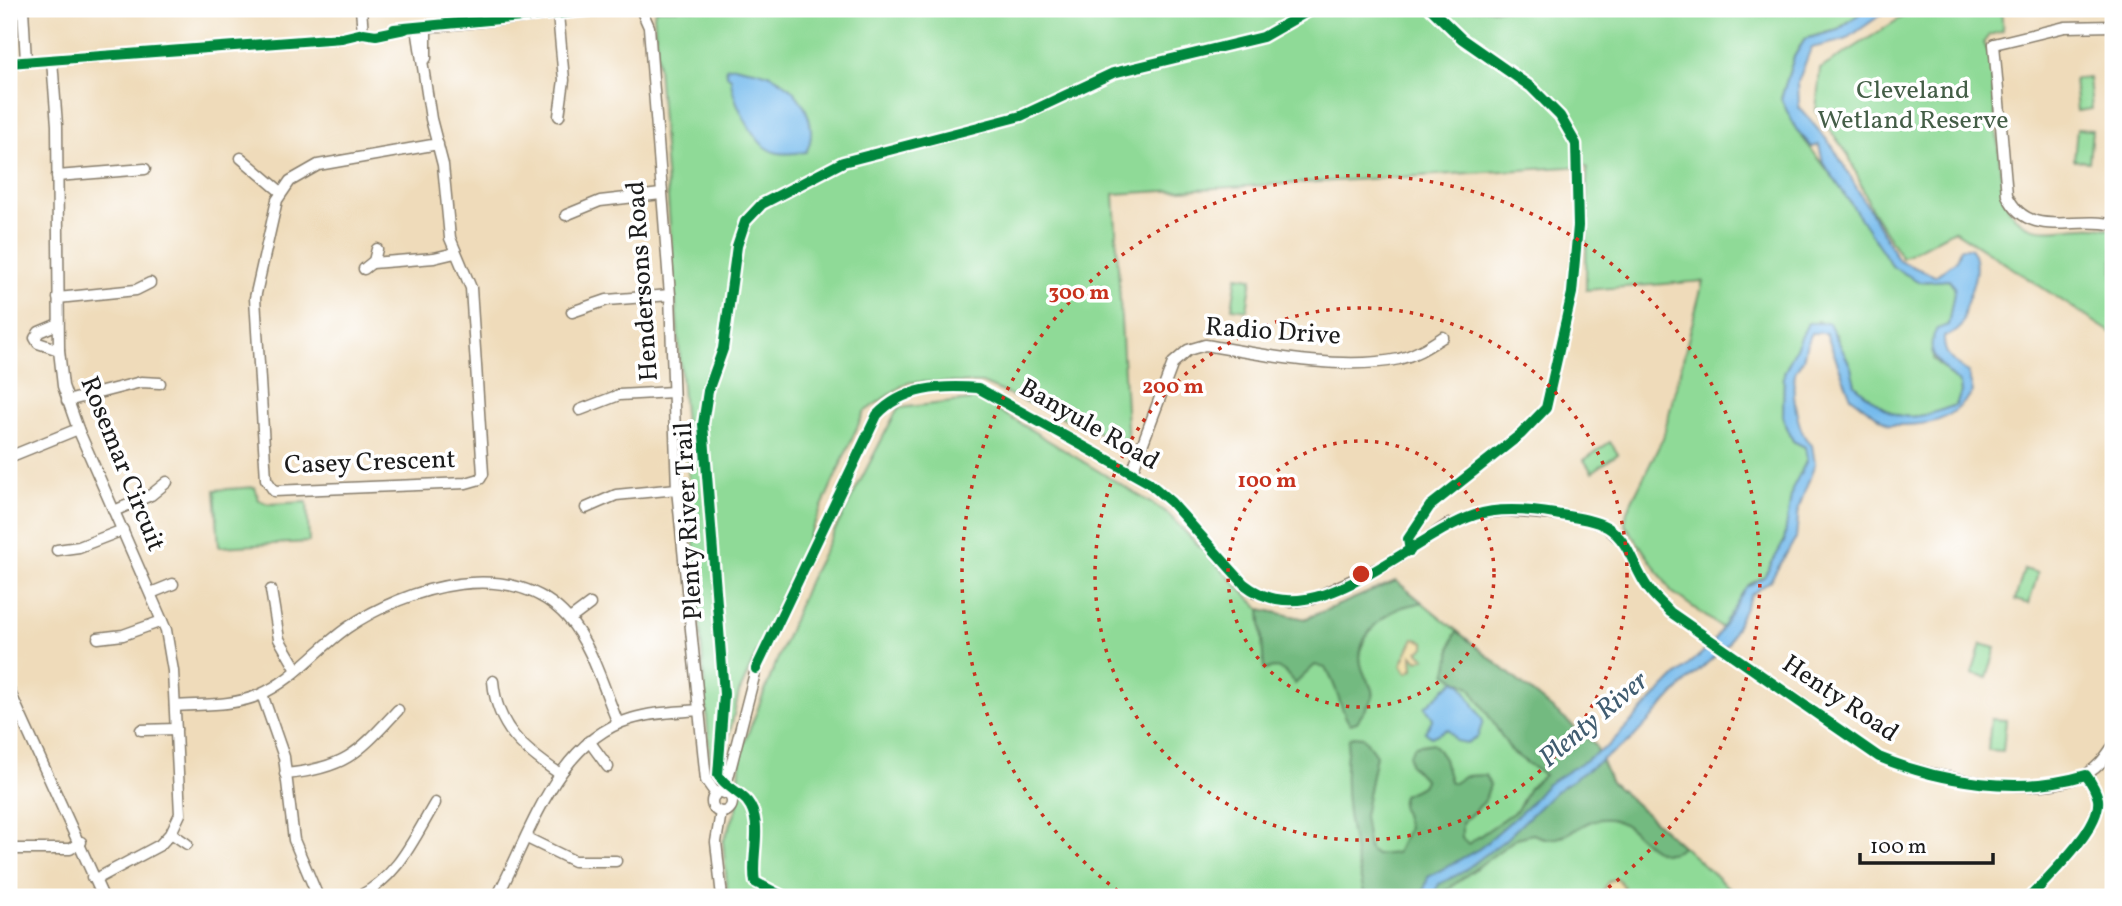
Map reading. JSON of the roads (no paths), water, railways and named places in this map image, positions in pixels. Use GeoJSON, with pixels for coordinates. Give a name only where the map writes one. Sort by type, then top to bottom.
{"type":"FeatureCollection","features":[{"type":"Feature","properties":{"kind":"street"},"geometry":{"type":"LineString","coordinates":[[23,9],[26,61]]}},
{"type":"Feature","properties":{"kind":"street"},"geometry":{"type":"LineString","coordinates":[[469,9],[470,23]]}},
{"type":"Feature","properties":{"kind":"street"},"geometry":{"type":"LineString","coordinates":[[363,30],[376,35],[405,29],[606,9]]}},
{"type":"Feature","properties":{"kind":"street"},"geometry":{"type":"LineString","coordinates":[[1410,551],[1408,539],[1430,506],[1521,434],[1546,408],[1572,293],[1578,226],[1576,144],[1560,116],[1531,87],[1462,38],[1431,9]]}},
{"type":"Feature","properties":{"kind":"street"},"geometry":{"type":"LineString","coordinates":[[361,10],[363,30]]}},
{"type":"Feature","properties":{"kind":"street","name":"Hendersons Road"},"geometry":{"type":"LineString","coordinates":[[645,10],[649,27],[670,295],[673,392],[676,402],[677,489],[706,780],[720,794],[713,806],[721,812],[716,842],[722,897]]}},
{"type":"Feature","properties":{"kind":"street"},"geometry":{"type":"LineString","coordinates":[[558,13],[564,80],[559,117]]}},
{"type":"Feature","properties":{"kind":"street"},"geometry":{"type":"LineString","coordinates":[[2113,26],[2066,27],[1994,44],[2007,195],[2013,207],[2027,219],[2051,226],[2100,221],[2113,225]]}},
{"type":"Feature","properties":{"kind":"street","name":"Casey Crescent"},"geometry":{"type":"LineString","coordinates":[[281,192],[272,216],[255,305],[266,479],[274,491],[466,483],[481,477],[485,465],[472,295],[467,275],[455,253],[449,232],[443,165],[428,106],[422,28]]}},
{"type":"Feature","properties":{"kind":"street"},"geometry":{"type":"LineString","coordinates":[[9,63],[321,38],[350,38],[363,30]]}},
{"type":"Feature","properties":{"kind":"street","name":"Rosemar Circuit"},"geometry":{"type":"LineString","coordinates":[[52,60],[57,176],[59,350],[67,401],[151,593],[162,621],[172,660],[181,808],[172,833]]}},
{"type":"Feature","properties":{"kind":"street"},"geometry":{"type":"LineString","coordinates":[[241,158],[281,192],[298,174],[318,165],[437,141]]}},
{"type":"Feature","properties":{"kind":"street"},"geometry":{"type":"LineString","coordinates":[[57,176],[145,169]]}},
{"type":"Feature","properties":{"kind":"street"},"geometry":{"type":"LineString","coordinates":[[566,215],[600,201],[661,194]]}},
{"type":"Feature","properties":{"kind":"street"},"geometry":{"type":"LineString","coordinates":[[377,249],[368,266],[455,253]]}},
{"type":"Feature","properties":{"kind":"street"},"geometry":{"type":"LineString","coordinates":[[58,298],[136,290],[150,283]]}},
{"type":"Feature","properties":{"kind":"street"},"geometry":{"type":"LineString","coordinates":[[572,312],[607,300],[670,295]]}},
{"type":"Feature","properties":{"kind":"street","name":"Rosemar Circuit"},"geometry":{"type":"LineString","coordinates":[[58,324],[38,332],[35,338],[38,343],[59,350]]}},
{"type":"Feature","properties":{"kind":"street","name":"Radio Drive"},"geometry":{"type":"LineString","coordinates":[[1132,472],[1173,363],[1188,350],[1205,345],[1328,361],[1380,361],[1411,355],[1443,337]]}},
{"type":"Feature","properties":{"kind":"street"},"geometry":{"type":"LineString","coordinates":[[67,401],[141,382],[160,383]]}},
{"type":"Feature","properties":{"kind":"street","name":"Banyule Road"},"geometry":{"type":"LineString","coordinates":[[720,794],[756,669],[877,415],[890,401],[908,393],[952,386],[978,388],[1132,472],[1171,502],[1255,593],[1291,602],[1312,599],[1410,551],[1447,525],[1478,514],[1531,512],[1578,517],[1606,527],[1622,541],[1647,587],[1670,612],[1738,657]]}},
{"type":"Feature","properties":{"kind":"street"},"geometry":{"type":"LineString","coordinates":[[580,410],[619,396],[673,392]]}},
{"type":"Feature","properties":{"kind":"street"},"geometry":{"type":"LineString","coordinates":[[9,457],[78,429]]}},
{"type":"Feature","properties":{"kind":"street"},"geometry":{"type":"LineString","coordinates":[[114,511],[151,495],[167,482]]}},
{"type":"Feature","properties":{"kind":"street"},"geometry":{"type":"LineString","coordinates":[[586,508],[616,495],[677,489]]}},
{"type":"Feature","properties":{"kind":"street"},"geometry":{"type":"LineString","coordinates":[[57,550],[79,547],[123,530]]}},
{"type":"Feature","properties":{"kind":"street"},"geometry":{"type":"LineString","coordinates":[[175,706],[236,701],[262,694],[297,670],[333,638],[370,614],[411,597],[455,585],[489,583],[522,587],[551,602],[570,619],[618,723]]}},
{"type":"Feature","properties":{"kind":"street","name":"Rosemar Circuit"},"geometry":{"type":"LineString","coordinates":[[151,593],[173,584]]}},
{"type":"Feature","properties":{"kind":"street"},"geometry":{"type":"LineString","coordinates":[[271,590],[279,639],[297,670]]}},
{"type":"Feature","properties":{"kind":"street"},"geometry":{"type":"LineString","coordinates":[[570,619],[590,604]]}},
{"type":"Feature","properties":{"kind":"street"},"geometry":{"type":"LineString","coordinates":[[98,638],[123,635],[162,621]]}},
{"type":"Feature","properties":{"kind":"street","name":"Henty Road"},"geometry":{"type":"LineString","coordinates":[[1738,657],[1879,757],[1911,770],[1971,782],[2008,784],[2061,782],[2086,775]]}},
{"type":"Feature","properties":{"kind":"street"},"geometry":{"type":"LineString","coordinates":[[493,681],[496,704],[512,736],[530,754],[560,774]]}},
{"type":"Feature","properties":{"kind":"street"},"geometry":{"type":"LineString","coordinates":[[9,690],[104,897]]}},
{"type":"Feature","properties":{"kind":"street"},"geometry":{"type":"LineString","coordinates":[[262,694],[280,739],[294,840],[318,897]]}},
{"type":"Feature","properties":{"kind":"street"},"geometry":{"type":"LineString","coordinates":[[285,774],[317,771],[347,759],[398,710]]}},
{"type":"Feature","properties":{"kind":"street"},"geometry":{"type":"LineString","coordinates":[[497,897],[560,774],[589,741],[618,723],[640,716],[700,710]]}},
{"type":"Feature","properties":{"kind":"street"},"geometry":{"type":"LineString","coordinates":[[141,730],[176,729]]}},
{"type":"Feature","properties":{"kind":"street"},"geometry":{"type":"LineString","coordinates":[[589,741],[608,767]]}},
{"type":"Feature","properties":{"kind":"street"},"geometry":{"type":"LineString","coordinates":[[2030,897],[2084,835],[2096,815],[2098,802],[2086,775],[2100,765],[2113,746]]}},
{"type":"Feature","properties":{"kind":"street"},"geometry":{"type":"LineString","coordinates":[[358,897],[375,888],[394,871],[435,803]]}},
{"type":"Feature","properties":{"kind":"street"},"geometry":{"type":"LineString","coordinates":[[95,876],[153,849],[172,833],[187,844]]}},
{"type":"Feature","properties":{"kind":"street"},"geometry":{"type":"LineString","coordinates":[[527,838],[574,861],[616,861]]}},
{"type":"Feature","properties":{"kind":"street"},"geometry":{"type":"LineString","coordinates":[[9,849],[52,848],[78,843]]}},
{"type":"Feature","properties":{"kind":"water"},"geometry":{"type":"Polygon","coordinates":[[[1866,9],[1889,9],[1845,40],[1811,48],[1798,82],[1799,107],[1833,147],[1899,261],[1935,276],[1956,261],[1960,248],[1970,248],[1976,262],[1973,286],[1961,326],[1956,332],[1944,337],[1944,344],[1950,358],[1968,372],[1973,392],[1955,411],[1936,421],[1889,425],[1851,397],[1826,333],[1811,333],[1803,359],[1796,371],[1794,390],[1796,412],[1802,432],[1812,445],[1815,464],[1799,507],[1796,538],[1770,581],[1751,595],[1728,644],[1678,690],[1631,740],[1555,792],[1505,840],[1461,873],[1439,884],[1432,897],[1422,897],[1428,877],[1479,849],[1526,808],[1546,785],[1608,746],[1673,679],[1712,644],[1746,587],[1764,577],[1784,542],[1792,489],[1807,460],[1805,447],[1793,441],[1783,418],[1784,373],[1808,323],[1829,323],[1851,367],[1855,385],[1892,413],[1912,417],[1956,405],[1961,393],[1960,384],[1936,360],[1931,346],[1937,329],[1948,325],[1955,287],[1949,280],[1920,282],[1893,267],[1823,162],[1819,145],[1812,147],[1796,129],[1781,99],[1794,57],[1805,39],[1838,30],[1866,9]]]}},
{"type":"Feature","properties":{"kind":"water"},"geometry":{"type":"Polygon","coordinates":[[[735,66],[774,76],[794,93],[808,115],[811,128],[806,152],[776,153],[755,136],[738,106],[731,78],[727,75],[726,68],[735,66]]]}},
{"type":"Feature","properties":{"kind":"water"},"geometry":{"type":"Polygon","coordinates":[[[1455,680],[1461,683],[1483,721],[1478,736],[1467,743],[1456,741],[1448,729],[1431,737],[1425,732],[1433,718],[1425,707],[1455,680]]]}},
{"type":"Feature","properties":{"kind":"park label","name":"Cleveland Wetland Reserve"},"geometry":{"type":"Point","coordinates":[1913,106]}},
{"type":"Feature","properties":{"kind":"water label","name":"Plenty River"},"geometry":{"type":"Point","coordinates":[1594,720]}}]}
